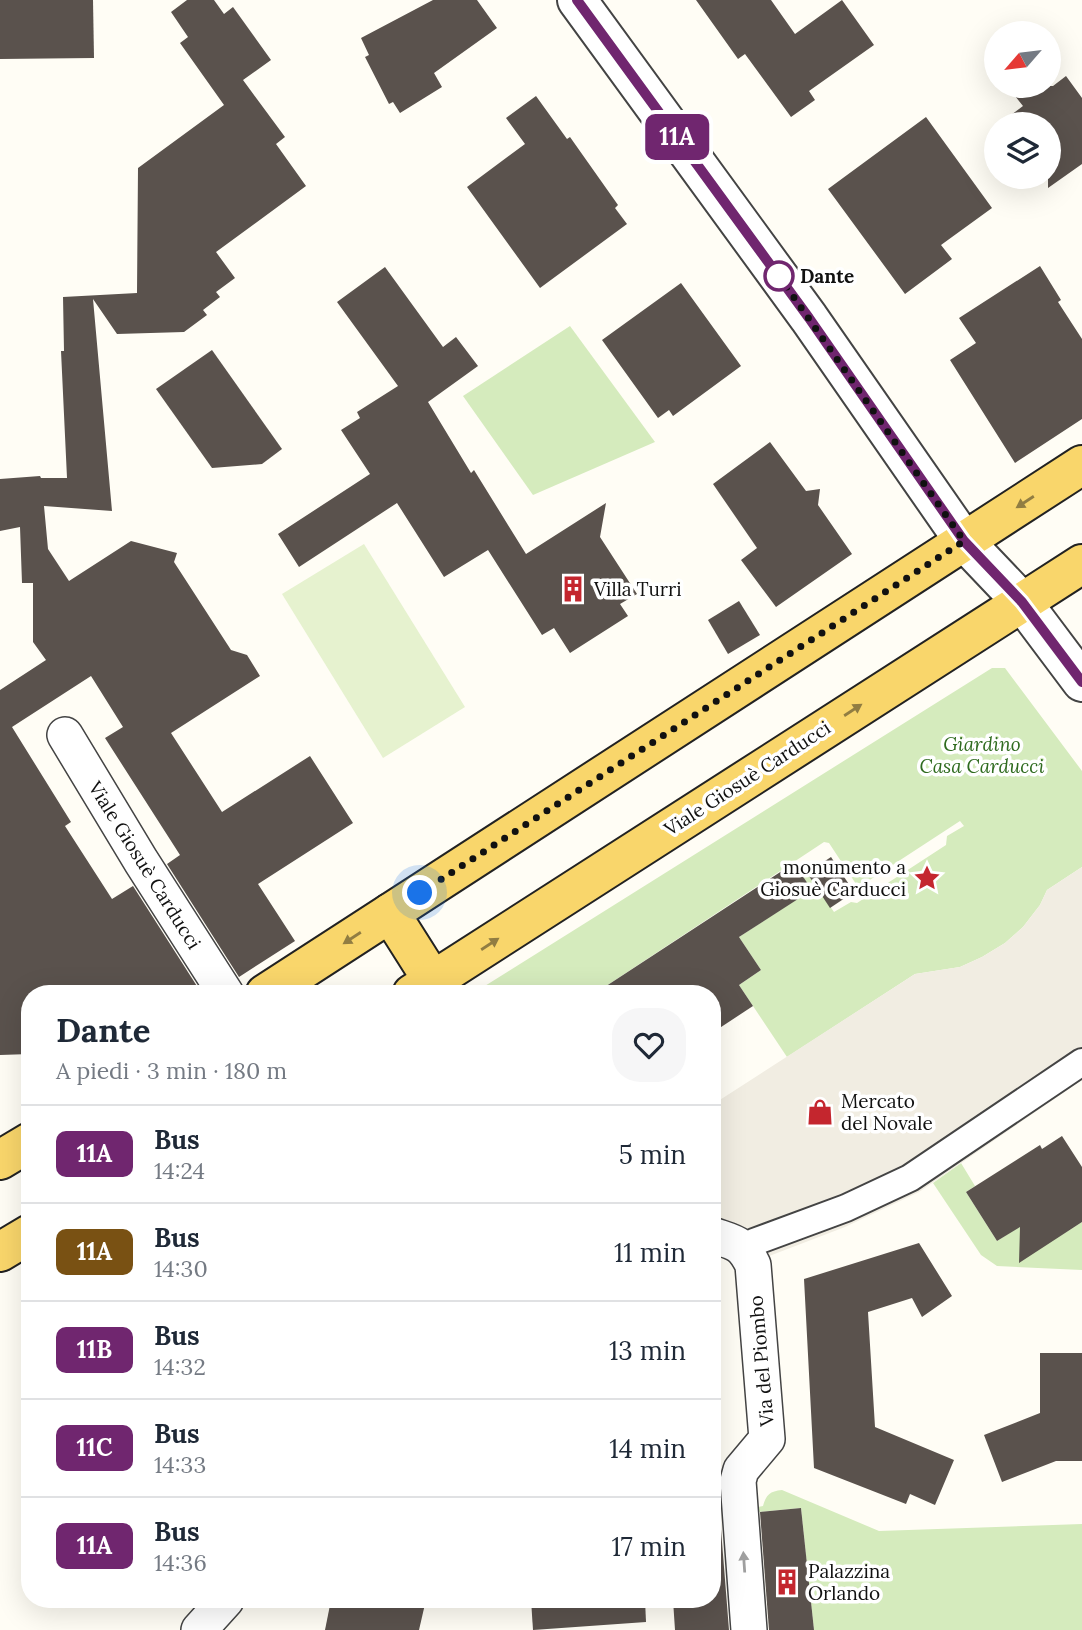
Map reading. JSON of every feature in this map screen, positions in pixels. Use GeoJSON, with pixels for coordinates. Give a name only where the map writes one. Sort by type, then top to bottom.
{"type":"FeatureCollection","features":[{"type":"Feature","properties":{"kind":"main road"},"geometry":{"type":"LineString","coordinates":[[279,985],[1082,465]]}},
{"type":"Feature","properties":{"kind":"main road","name":"Viale Giosuè Carducci"},"geometry":{"type":"LineString","coordinates":[[436,985],[1082,564]]}},
{"type":"Feature","properties":{"kind":"main road"},"geometry":{"type":"LineString","coordinates":[[390,913],[426,985]]}},
{"type":"Feature","properties":{"kind":"main road"},"geometry":{"type":"LineString","coordinates":[[0,1160],[21,1147]]}},
{"type":"Feature","properties":{"kind":"main road"},"geometry":{"type":"LineString","coordinates":[[0,1252],[21,1239]]}},
{"type":"Feature","properties":{"kind":"street"},"geometry":{"type":"LineString","coordinates":[[577,0],[809,318],[964,541],[1022,602],[1082,682]]}},
{"type":"Feature","properties":{"kind":"street","name":"Viale Giosuè Carducci"},"geometry":{"type":"LineString","coordinates":[[65,735],[220,985]]}},
{"type":"Feature","properties":{"kind":"street"},"geometry":{"type":"LineString","coordinates":[[721,1238],[736,1243],[746,1251],[754,1242],[846,1208],[911,1178],[1082,1062]]}},
{"type":"Feature","properties":{"kind":"street","name":"Via del Piombo"},"geometry":{"type":"LineString","coordinates":[[746,1251],[753,1265],[767,1438],[741,1470],[738,1481],[749,1630]]}},
{"type":"Feature","properties":{"kind":"street"},"geometry":{"type":"LineString","coordinates":[[199,1630],[219,1608]]}},
{"type":"Feature","properties":{"kind":"green space"},"geometry":{"type":"Polygon","coordinates":[[[570,326],[655,442],[533,495],[463,396],[570,326]]]}},
{"type":"Feature","properties":{"kind":"green space"},"geometry":{"type":"Polygon","coordinates":[[[364,544],[465,707],[383,758],[282,594],[364,544]]]}},
{"type":"Feature","properties":{"kind":"green space","name":"Giardino Casa Carducci"},"geometry":{"type":"Polygon","coordinates":[[[992,668],[1005,668],[1082,771],[1082,867],[1047,890],[1040,905],[1023,927],[1005,943],[960,967],[915,974],[787,1057],[739,985],[761,970],[739,937],[811,890],[798,868],[805,870],[834,912],[851,902],[857,903],[946,845],[947,836],[964,826],[960,821],[862,885],[856,884],[829,843],[824,842],[608,985],[486,985],[992,668]]]}},
{"type":"Feature","properties":{"kind":"green space"},"geometry":{"type":"Polygon","coordinates":[[[961,1163],[975,1186],[966,1192],[997,1241],[1044,1211],[1060,1236],[1082,1222],[1082,1270],[997,1266],[981,1255],[933,1183],[961,1163]]]}},
{"type":"Feature","properties":{"kind":"green space"},"geometry":{"type":"Polygon","coordinates":[[[782,1490],[879,1531],[1082,1524],[1082,1630],[814,1630],[801,1508],[758,1512],[758,1507],[763,1506],[769,1494],[782,1490]]]}},
{"type":"Feature","properties":{"kind":"shaded area"},"geometry":{"type":"Polygon","coordinates":[[[1082,867],[1082,1080],[919,1192],[845,1227],[764,1258],[721,1228],[721,1099],[915,974],[960,967],[1005,943],[1023,927],[1040,905],[1047,890],[1082,867]]]}},
{"type":"Feature","properties":{"kind":"building"},"geometry":{"type":"Polygon","coordinates":[[[0,0],[93,0],[94,58],[0,59],[0,0]]]}},
{"type":"Feature","properties":{"kind":"building"},"geometry":{"type":"Polygon","coordinates":[[[187,0],[214,0],[224,14],[233,7],[271,60],[243,80],[285,137],[276,144],[306,186],[216,252],[235,278],[216,292],[220,297],[203,310],[207,315],[184,332],[117,334],[93,299],[112,511],[44,506],[48,549],[69,581],[131,541],[177,553],[174,562],[231,650],[247,655],[260,676],[171,733],[222,812],[310,756],[353,823],[258,884],[295,941],[239,977],[167,864],[180,855],[105,738],[123,727],[91,676],[12,727],[71,822],[65,826],[112,899],[133,886],[196,985],[21,985],[21,1054],[0,1055],[0,690],[46,660],[33,642],[33,583],[22,583],[20,527],[0,531],[0,479],[40,476],[67,478],[61,351],[64,351],[63,297],[137,293],[138,168],[224,105],[180,43],[188,37],[171,12],[187,0]]]}},
{"type":"Feature","properties":{"kind":"building"},"geometry":{"type":"Polygon","coordinates":[[[433,0],[477,0],[497,28],[434,73],[442,87],[400,113],[393,102],[389,104],[365,57],[369,55],[361,38],[433,0]]]}},
{"type":"Feature","properties":{"kind":"building"},"geometry":{"type":"Polygon","coordinates":[[[696,0],[771,0],[795,34],[842,0],[874,45],[809,91],[815,100],[791,117],[745,54],[738,59],[696,0]]]}},
{"type":"Feature","properties":{"kind":"building"},"geometry":{"type":"Polygon","coordinates":[[[1066,76],[1082,98],[1082,164],[1061,179],[1061,112],[1015,112],[1023,106],[1017,98],[1061,98],[1061,80],[1066,76]]]}},
{"type":"Feature","properties":{"kind":"building"},"geometry":{"type":"Polygon","coordinates":[[[536,96],[567,139],[570,137],[618,205],[615,208],[627,224],[540,288],[467,187],[525,144],[506,118],[536,96]]]}},
{"type":"Feature","properties":{"kind":"building"},"geometry":{"type":"Polygon","coordinates":[[[926,117],[992,208],[941,245],[952,259],[905,294],[828,189],[926,117]]]}},
{"type":"Feature","properties":{"kind":"building"},"geometry":{"type":"Polygon","coordinates":[[[1040,266],[1061,300],[1058,302],[1082,339],[1082,419],[1015,463],[950,360],[976,343],[959,318],[1040,266]]]}},
{"type":"Feature","properties":{"kind":"building"},"geometry":{"type":"Polygon","coordinates":[[[385,267],[443,347],[456,337],[478,366],[428,402],[471,473],[474,470],[526,554],[606,503],[600,537],[637,594],[620,604],[628,616],[570,653],[554,628],[542,635],[488,550],[444,577],[397,503],[299,567],[278,534],[370,474],[341,430],[360,418],[357,412],[398,386],[337,302],[385,267]]]}},
{"type":"Feature","properties":{"kind":"building"},"geometry":{"type":"Polygon","coordinates":[[[681,283],[741,366],[673,416],[669,410],[658,418],[602,340],[681,283]]]}},
{"type":"Feature","properties":{"kind":"building"},"geometry":{"type":"Polygon","coordinates":[[[212,350],[282,449],[262,464],[212,468],[156,389],[212,350]]]}},
{"type":"Feature","properties":{"kind":"building"},"geometry":{"type":"Polygon","coordinates":[[[770,442],[806,491],[820,489],[818,505],[852,554],[776,607],[741,560],[757,548],[713,484],[770,442]]]}},
{"type":"Feature","properties":{"kind":"building"},"geometry":{"type":"Polygon","coordinates":[[[739,601],[760,635],[728,654],[708,620],[739,601]]]}},
{"type":"Feature","properties":{"kind":"building"},"geometry":{"type":"Polygon","coordinates":[[[831,857],[854,892],[830,908],[807,873],[831,857]]]}},
{"type":"Feature","properties":{"kind":"building"},"geometry":{"type":"Polygon","coordinates":[[[794,863],[812,890],[739,937],[761,970],[739,985],[753,1006],[721,1027],[721,985],[608,985],[794,863]]]}},
{"type":"Feature","properties":{"kind":"building"},"geometry":{"type":"Polygon","coordinates":[[[1062,1136],[1082,1167],[1082,1222],[1019,1263],[1020,1227],[997,1241],[966,1192],[1040,1145],[1042,1149],[1062,1136]]]}},
{"type":"Feature","properties":{"kind":"building"},"geometry":{"type":"Polygon","coordinates":[[[919,1243],[952,1296],[922,1317],[912,1298],[868,1312],[875,1427],[954,1460],[935,1505],[910,1494],[906,1504],[814,1468],[804,1279],[919,1243]]]}},
{"type":"Feature","properties":{"kind":"building"},"geometry":{"type":"Polygon","coordinates":[[[1040,1353],[1082,1353],[1082,1461],[1056,1461],[1002,1482],[984,1435],[1040,1413],[1040,1353]]]}},
{"type":"Feature","properties":{"kind":"building","name":"Palazzina Orlando"},"geometry":{"type":"Polygon","coordinates":[[[801,1508],[814,1630],[769,1630],[760,1512],[801,1508]]]}},
{"type":"Feature","properties":{"kind":"building"},"geometry":{"type":"Polygon","coordinates":[[[721,1530],[729,1630],[675,1630],[674,1608],[721,1608],[721,1530]]]}},
{"type":"Feature","properties":{"kind":"building"},"geometry":{"type":"Polygon","coordinates":[[[329,1608],[424,1608],[419,1630],[325,1630],[329,1608]]]}},
{"type":"Feature","properties":{"kind":"building"},"geometry":{"type":"Polygon","coordinates":[[[532,1608],[645,1608],[646,1622],[533,1630],[532,1608]]]}},
{"type":"Feature","properties":{"kind":"bus line","name":"11A"},"geometry":{"type":"LineString","coordinates":[[577,0],[809,318],[964,541],[1022,602],[1082,682]]}},
{"type":"Feature","properties":{"kind":"place","name":"Dante"},"geometry":{"type":"Point","coordinates":[779,276]}},
{"type":"Feature","properties":{"kind":"place","name":"Villa Turri"},"geometry":{"type":"Point","coordinates":[573,589]}},
{"type":"Feature","properties":{"kind":"place","name":"monumento a Giosuè Carducci"},"geometry":{"type":"Point","coordinates":[927,878]}},
{"type":"Feature","properties":{"kind":"place","name":"Mercato del Novale"},"geometry":{"type":"Point","coordinates":[820,1112]}},
{"type":"Feature","properties":{"kind":"place","name":"Palazzina Orlando"},"geometry":{"type":"Point","coordinates":[787,1582]}},
{"type":"Feature","properties":{"kind":"route"},"geometry":{"type":"LineString","coordinates":[[420,893],[964,541],[779,276]]}}]}
